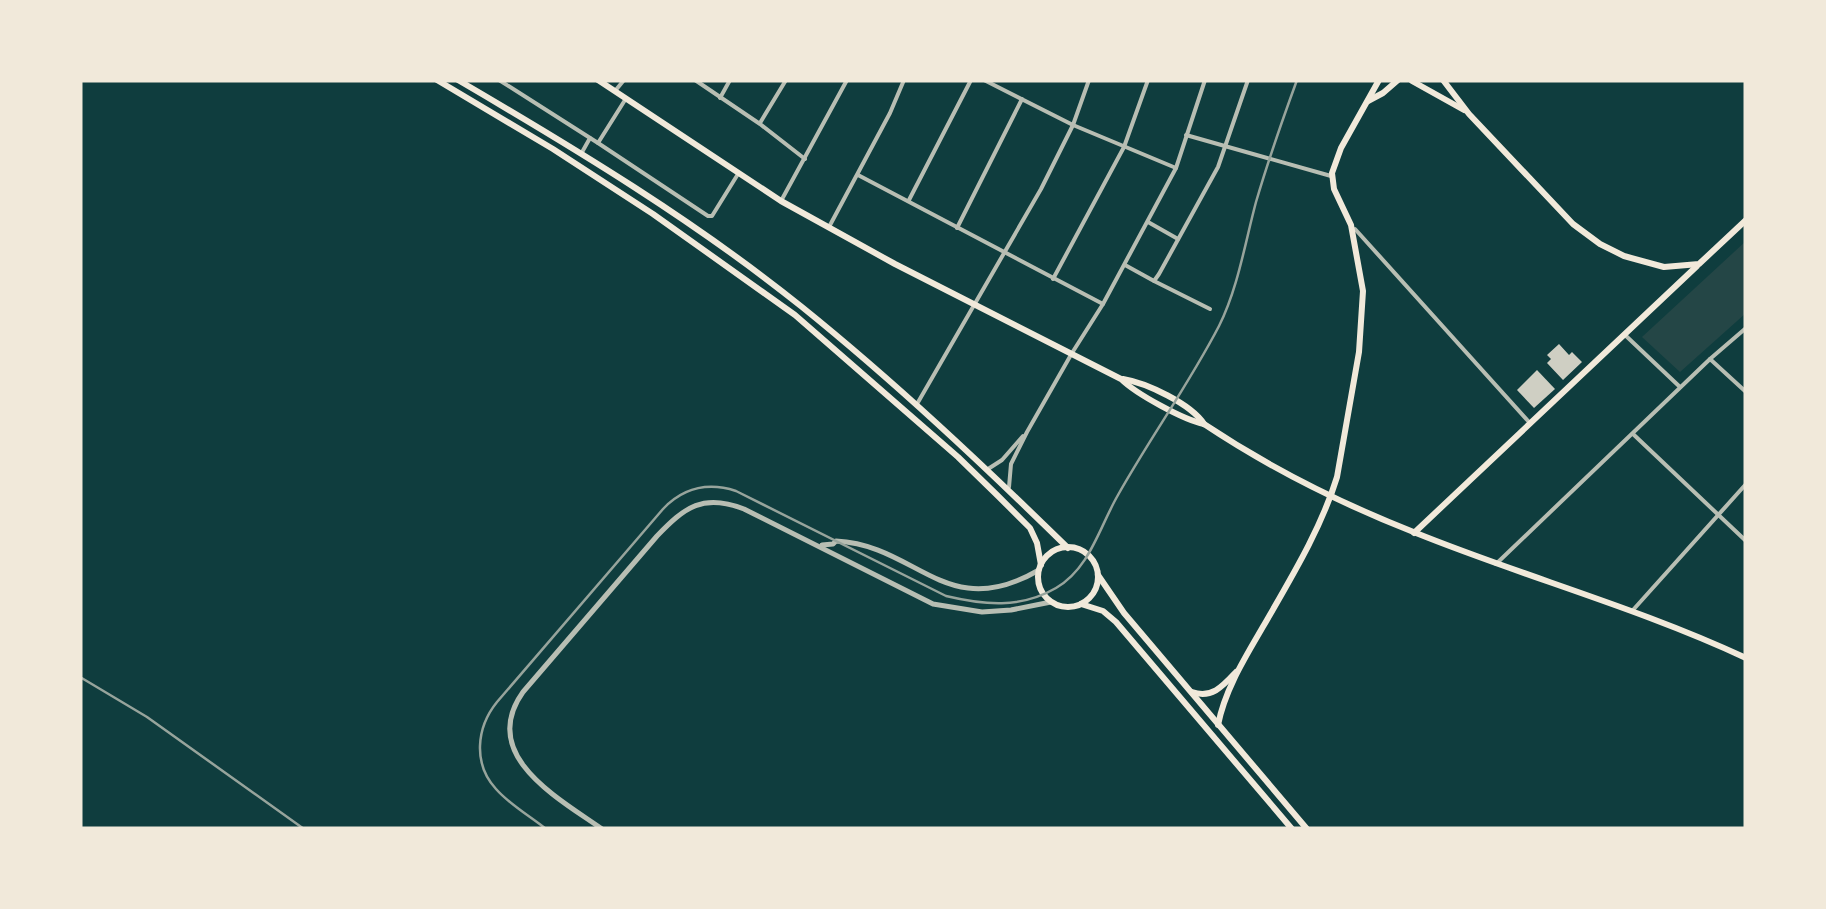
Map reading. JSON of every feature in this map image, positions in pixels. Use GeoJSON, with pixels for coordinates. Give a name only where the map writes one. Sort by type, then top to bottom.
{"type":"FeatureCollection","features":[{"type":"Feature","properties":{"kind":"main road"},"geometry":{"type":"LineString","coordinates":[[437,80],[554,148],[795,316],[958,457],[1030,528],[1036,544],[1040,586],[1051,602],[1071,607],[1081,604],[1092,596],[1098,575]]}},
{"type":"Feature","properties":{"kind":"main road"},"geometry":{"type":"LineString","coordinates":[[458,80],[580,154],[800,305],[988,468],[1068,548]]}},
{"type":"Feature","properties":{"kind":"main road"},"geometry":{"type":"LineString","coordinates":[[598,80],[738,174],[828,228],[1121,379],[1175,400],[1204,424],[1331,497],[1414,533],[1632,610],[1746,658]]}},
{"type":"Feature","properties":{"kind":"main road"},"geometry":{"type":"LineString","coordinates":[[1218,725],[1240,667],[1284,590],[1337,478],[1363,309],[1361,273],[1351,225],[1332,176],[1335,160],[1379,80]]}},
{"type":"Feature","properties":{"kind":"main road"},"geometry":{"type":"LineString","coordinates":[[1367,102],[1400,80],[1414,80],[1469,114]]}},
{"type":"Feature","properties":{"kind":"main road"},"geometry":{"type":"LineString","coordinates":[[1443,80],[1469,114],[1573,224],[1600,244],[1650,264],[1676,268],[1699,264]]}},
{"type":"Feature","properties":{"kind":"main road"},"geometry":{"type":"LineString","coordinates":[[1414,533],[1746,220]]}},
{"type":"Feature","properties":{"kind":"main road"},"geometry":{"type":"LineString","coordinates":[[1040,568],[1052,552],[1068,548],[1089,556],[1112,599],[1307,829]]}},
{"type":"Feature","properties":{"kind":"main road"},"geometry":{"type":"LineString","coordinates":[[1081,604],[1103,611],[1116,622],[1292,829]]}},
{"type":"Feature","properties":{"kind":"main road"},"geometry":{"type":"LineString","coordinates":[[1181,682],[1196,694],[1212,693],[1240,667]]}},
{"type":"Feature","properties":{"kind":"street"},"geometry":{"type":"LineString","coordinates":[[499,80],[708,216],[712,216],[738,174]]}},
{"type":"Feature","properties":{"kind":"street"},"geometry":{"type":"LineString","coordinates":[[615,91],[624,80]]}},
{"type":"Feature","properties":{"kind":"street"},"geometry":{"type":"LineString","coordinates":[[695,80],[804,159]]}},
{"type":"Feature","properties":{"kind":"street"},"geometry":{"type":"LineString","coordinates":[[720,98],[730,80]]}},
{"type":"Feature","properties":{"kind":"street"},"geometry":{"type":"LineString","coordinates":[[760,124],[786,80]]}},
{"type":"Feature","properties":{"kind":"street"},"geometry":{"type":"LineString","coordinates":[[781,201],[847,80]]}},
{"type":"Feature","properties":{"kind":"street"},"geometry":{"type":"LineString","coordinates":[[828,228],[904,80]]}},
{"type":"Feature","properties":{"kind":"street"},"geometry":{"type":"LineString","coordinates":[[908,202],[971,80]]}},
{"type":"Feature","properties":{"kind":"street"},"geometry":{"type":"LineString","coordinates":[[984,80],[1073,125],[1176,168]]}},
{"type":"Feature","properties":{"kind":"street"},"geometry":{"type":"LineString","coordinates":[[917,404],[1040,188],[1073,125],[1089,80]]}},
{"type":"Feature","properties":{"kind":"street"},"geometry":{"type":"LineString","coordinates":[[1052,279],[1124,147],[1148,80]]}},
{"type":"Feature","properties":{"kind":"street"},"geometry":{"type":"LineString","coordinates":[[1009,490],[1011,464],[1026,432],[1103,304],[1176,168],[1205,80]]}},
{"type":"Feature","properties":{"kind":"street"},"geometry":{"type":"LineString","coordinates":[[1154,282],[1218,167],[1248,80]]}},
{"type":"Feature","properties":{"kind":"street"},"geometry":{"type":"LineString","coordinates":[[598,142],[626,98]]}},
{"type":"Feature","properties":{"kind":"street"},"geometry":{"type":"LineString","coordinates":[[958,228],[1022,100]]}},
{"type":"Feature","properties":{"kind":"street"},"geometry":{"type":"LineString","coordinates":[[1186,135],[1332,176]]}},
{"type":"Feature","properties":{"kind":"street"},"geometry":{"type":"LineString","coordinates":[[580,154],[590,138]]}},
{"type":"Feature","properties":{"kind":"street"},"geometry":{"type":"LineString","coordinates":[[858,175],[1103,304]]}},
{"type":"Feature","properties":{"kind":"street"},"geometry":{"type":"LineString","coordinates":[[1148,222],[1178,239]]}},
{"type":"Feature","properties":{"kind":"street"},"geometry":{"type":"LineString","coordinates":[[1351,225],[1530,422]]}},
{"type":"Feature","properties":{"kind":"street"},"geometry":{"type":"LineString","coordinates":[[1124,265],[1210,308]]}},
{"type":"Feature","properties":{"kind":"street"},"geometry":{"type":"LineString","coordinates":[[1496,564],[1746,328]]}},
{"type":"Feature","properties":{"kind":"street"},"geometry":{"type":"LineString","coordinates":[[1624,334],[1680,387]]}},
{"type":"Feature","properties":{"kind":"street"},"geometry":{"type":"LineString","coordinates":[[1710,359],[1746,392]]}},
{"type":"Feature","properties":{"kind":"street"},"geometry":{"type":"LineString","coordinates":[[988,468],[1002,460],[1026,432]]}},
{"type":"Feature","properties":{"kind":"street"},"geometry":{"type":"LineString","coordinates":[[1633,434],[1746,541]]}},
{"type":"Feature","properties":{"kind":"street"},"geometry":{"type":"LineString","coordinates":[[1632,610],[1746,484]]}},
{"type":"Feature","properties":{"kind":"street"},"geometry":{"type":"LineString","coordinates":[[602,829],[534,778],[517,757],[510,738],[514,708],[523,692],[657,536],[693,505],[732,504],[923,600],[948,608],[999,611],[1051,602]]}},
{"type":"Feature","properties":{"kind":"street"},"geometry":{"type":"LineString","coordinates":[[818,546],[850,542],[877,550],[934,579],[965,588],[995,589],[1018,582],[1040,568]]}},
{"type":"Feature","properties":{"kind":"street"},"geometry":{"type":"LineString","coordinates":[[842,558],[850,542]]}},
{"type":"Feature","properties":{"kind":"shaded area"},"geometry":{"type":"Polygon","coordinates":[[[1746,241],[1746,313],[1680,372],[1642,337],[1746,241]]]}},
{"type":"Feature","properties":{"kind":"building"},"geometry":{"type":"Polygon","coordinates":[[[1559,344],[1582,362],[1563,380],[1547,363],[1551,359],[1547,355],[1559,344]]]}},
{"type":"Feature","properties":{"kind":"building"},"geometry":{"type":"Polygon","coordinates":[[[1537,370],[1555,389],[1534,408],[1517,390],[1537,370]]]}},
{"type":"Feature","properties":{"kind":"tram line"},"geometry":{"type":"LineString","coordinates":[[546,829],[507,800],[489,779],[480,746],[485,723],[497,702],[663,509],[688,491],[706,487],[736,491],[946,596],[974,602],[1015,602],[1042,595],[1068,580],[1086,558],[1118,495],[1219,326],[1297,80]]}},
{"type":"Feature","properties":{"kind":"railway"},"geometry":{"type":"LineString","coordinates":[[80,677],[147,717],[304,829]]}}]}
